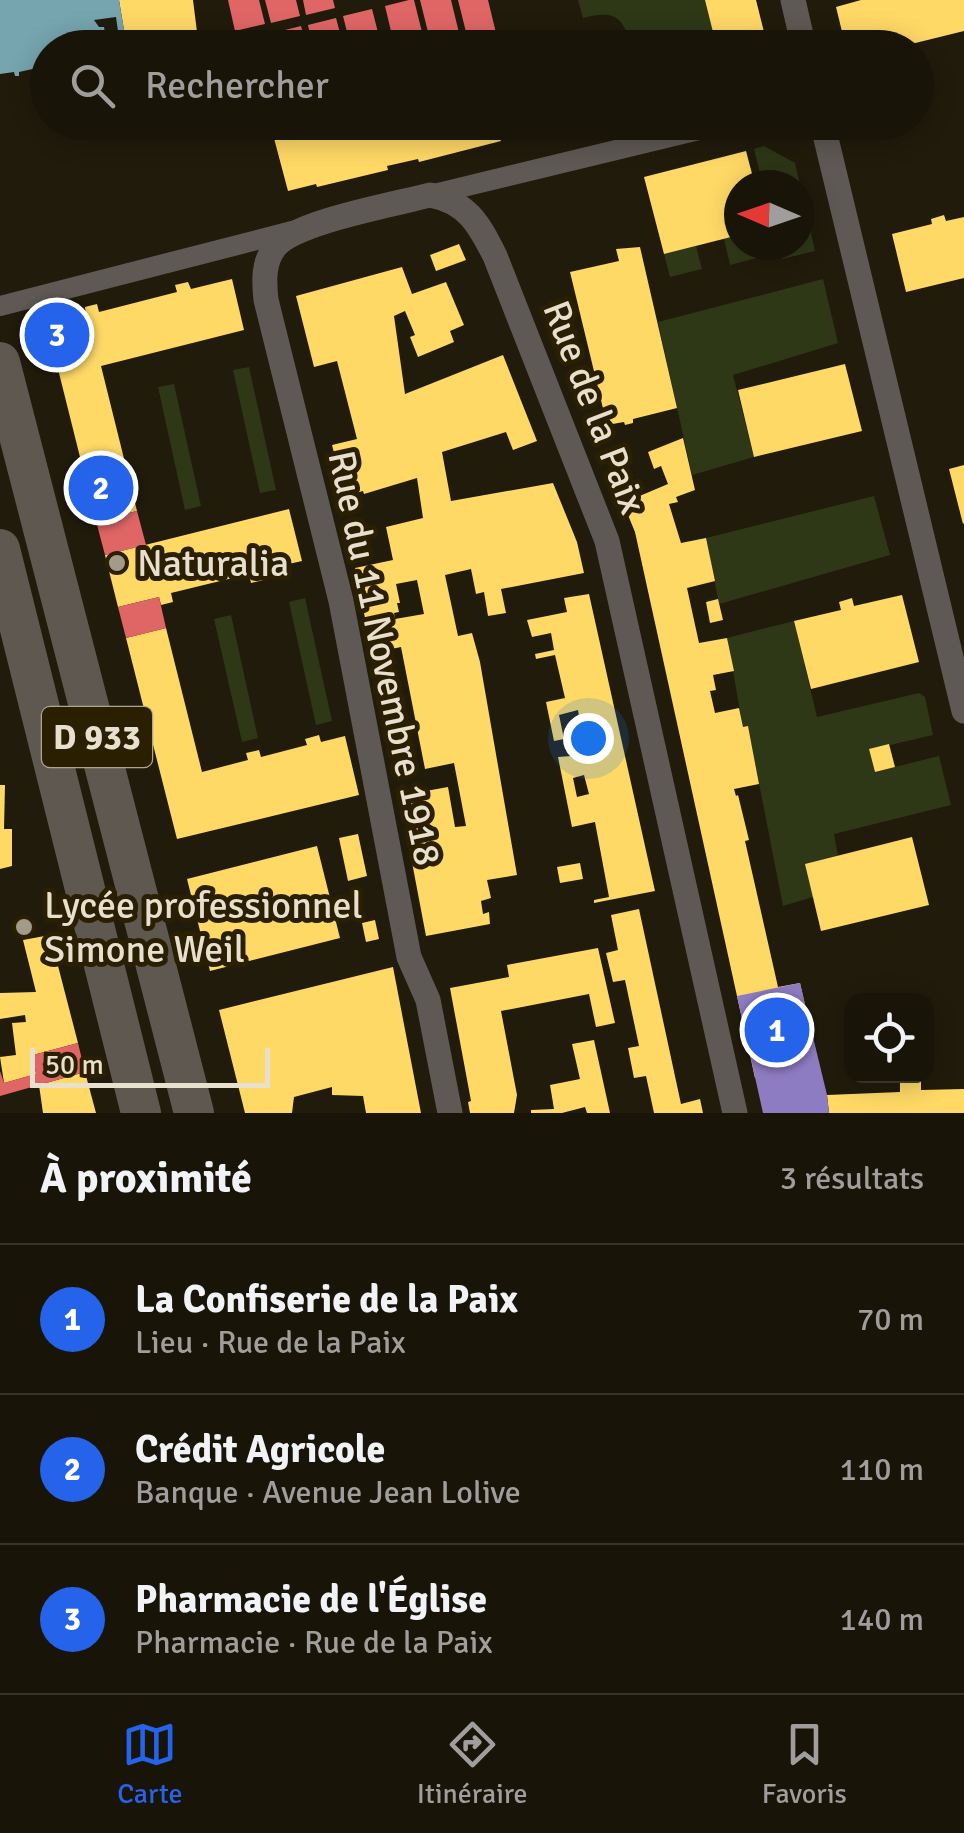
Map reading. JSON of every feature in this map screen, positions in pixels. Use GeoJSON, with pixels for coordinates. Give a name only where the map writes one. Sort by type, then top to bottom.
{"type":"FeatureCollection","features":[{"type":"Feature","properties":{"kind":"main road","name":"D 933"},"geometry":{"type":"LineString","coordinates":[[0,362],[194,1113]]}},
{"type":"Feature","properties":{"kind":"main road","name":"D 933"},"geometry":{"type":"LineString","coordinates":[[0,549],[141,1113]]}},
{"type":"Feature","properties":{"kind":"street"},"geometry":{"type":"LineString","coordinates":[[792,0],[800,30]]}},
{"type":"Feature","properties":{"kind":"street"},"geometry":{"type":"LineString","coordinates":[[0,306],[659,140]]}},
{"type":"Feature","properties":{"kind":"street"},"geometry":{"type":"LineString","coordinates":[[826,140],[964,711]]}},
{"type":"Feature","properties":{"kind":"street","name":"Rue de la Paix"},"geometry":{"type":"LineString","coordinates":[[430,196],[444,198],[467,210],[476,220],[607,540],[734,1113]]}},
{"type":"Feature","properties":{"kind":"street","name":"Rue du 11 Novembre 1918"},"geometry":{"type":"LineString","coordinates":[[298,229],[274,248],[269,258],[265,270],[266,300],[341,601],[409,957],[428,1000],[450,1113]]}},
{"type":"Feature","properties":{"kind":"green space"},"geometry":{"type":"Polygon","coordinates":[[[578,0],[706,0],[713,30],[626,30],[610,15],[583,18],[578,0]]]}},
{"type":"Feature","properties":{"kind":"green space"},"geometry":{"type":"Polygon","coordinates":[[[764,146],[795,163],[797,170],[759,170],[754,149],[764,146]]]}},
{"type":"Feature","properties":{"kind":"green space"},"geometry":{"type":"Polygon","coordinates":[[[696,246],[702,269],[670,277],[664,254],[696,246]]]}},
{"type":"Feature","properties":{"kind":"green space"},"geometry":{"type":"Polygon","coordinates":[[[823,279],[838,343],[733,375],[754,457],[692,475],[658,322],[823,279]]]}},
{"type":"Feature","properties":{"kind":"green space"},"geometry":{"type":"Polygon","coordinates":[[[249,367],[276,490],[260,493],[233,370],[249,367]]]}},
{"type":"Feature","properties":{"kind":"green space"},"geometry":{"type":"Polygon","coordinates":[[[174,384],[201,506],[185,510],[158,387],[174,384]]]}},
{"type":"Feature","properties":{"kind":"green space"},"geometry":{"type":"Polygon","coordinates":[[[874,496],[890,555],[719,604],[706,538],[874,496]]]}},
{"type":"Feature","properties":{"kind":"green space"},"geometry":{"type":"Polygon","coordinates":[[[305,598],[332,721],[316,725],[289,602],[305,598]]]}},
{"type":"Feature","properties":{"kind":"green space"},"geometry":{"type":"Polygon","coordinates":[[[231,615],[258,738],[242,742],[214,619],[231,615]]]}},
{"type":"Feature","properties":{"kind":"green space"},"geometry":{"type":"Polygon","coordinates":[[[794,621],[817,717],[919,693],[925,697],[933,735],[869,750],[875,772],[939,756],[951,805],[834,834],[838,856],[813,897],[783,906],[727,638],[794,621]]]}},
{"type":"Feature","properties":{"kind":"building: Logements"},"geometry":{"type":"Polygon","coordinates":[[[119,0],[193,0],[197,30],[124,30],[119,0]]]}},
{"type":"Feature","properties":{"kind":"building: Logements"},"geometry":{"type":"Polygon","coordinates":[[[705,0],[756,0],[764,30],[712,30],[705,0]]]}},
{"type":"Feature","properties":{"kind":"building: Logements"},"geometry":{"type":"Polygon","coordinates":[[[861,0],[964,0],[964,31],[934,38],[934,30],[842,30],[836,7],[861,0]]]}},
{"type":"Feature","properties":{"kind":"building: Logements"},"geometry":{"type":"Polygon","coordinates":[[[274,140],[501,141],[387,166],[388,170],[317,187],[316,184],[288,191],[274,140]]]}},
{"type":"Feature","properties":{"kind":"building: Logements"},"geometry":{"type":"Polygon","coordinates":[[[746,151],[751,170],[724,170],[724,239],[664,254],[644,177],[746,151]]]}},
{"type":"Feature","properties":{"kind":"building: Logements"},"geometry":{"type":"Polygon","coordinates":[[[944,215],[946,221],[964,217],[964,278],[906,292],[892,234],[932,224],[931,219],[944,215]]]}},
{"type":"Feature","properties":{"kind":"building: Logements"},"geometry":{"type":"Polygon","coordinates":[[[459,244],[466,260],[436,271],[430,255],[459,244]]]}},
{"type":"Feature","properties":{"kind":"building: Logements"},"geometry":{"type":"Polygon","coordinates":[[[640,247],[677,408],[633,419],[633,423],[625,425],[607,425],[570,272],[619,261],[616,249],[640,247]]]}},
{"type":"Feature","properties":{"kind":"building: Logements"},"geometry":{"type":"Polygon","coordinates":[[[402,267],[412,294],[446,282],[464,325],[450,331],[454,342],[418,357],[410,337],[415,335],[405,311],[394,316],[405,394],[503,355],[537,441],[513,450],[506,432],[442,452],[451,501],[553,483],[577,542],[584,573],[501,589],[506,613],[488,616],[484,592],[476,594],[471,569],[445,575],[458,636],[472,633],[480,662],[517,875],[487,880],[491,898],[481,901],[483,914],[489,912],[490,924],[426,936],[407,836],[417,835],[409,794],[448,787],[455,827],[466,826],[454,763],[425,769],[401,647],[372,653],[355,568],[393,560],[386,527],[423,518],[417,478],[345,496],[332,445],[357,439],[337,361],[314,367],[296,296],[402,267]],[[417,580],[396,584],[400,603],[395,619],[424,614],[417,580]]]}},
{"type":"Feature","properties":{"kind":"building: Logements"},"geometry":{"type":"Polygon","coordinates":[[[232,279],[244,330],[101,366],[137,511],[96,521],[47,325],[86,315],[85,307],[97,304],[99,312],[177,292],[175,285],[188,282],[191,289],[232,279]]]}},
{"type":"Feature","properties":{"kind":"building: Logements"},"geometry":{"type":"Polygon","coordinates":[[[845,364],[862,431],[754,457],[738,390],[845,364]]]}},
{"type":"Feature","properties":{"kind":"building: Logements"},"geometry":{"type":"Polygon","coordinates":[[[683,438],[695,490],[669,504],[681,543],[706,538],[715,581],[687,588],[699,643],[727,638],[734,671],[713,675],[716,690],[710,691],[715,713],[739,708],[743,727],[748,726],[759,784],[734,789],[749,840],[745,841],[778,987],[800,983],[818,1063],[755,1078],[635,532],[623,503],[668,484],[661,466],[654,469],[648,452],[683,438]]]}},
{"type":"Feature","properties":{"kind":"building: Logements"},"geometry":{"type":"Polygon","coordinates":[[[964,465],[964,523],[963,524],[949,469],[964,465]]]}},
{"type":"Feature","properties":{"kind":"building: Logements"},"geometry":{"type":"Polygon","coordinates":[[[289,509],[302,561],[262,570],[264,580],[251,583],[249,574],[171,593],[173,602],[161,605],[159,597],[118,607],[105,555],[289,509]]]}},
{"type":"Feature","properties":{"kind":"building: Logements"},"geometry":{"type":"Polygon","coordinates":[[[589,594],[655,891],[594,903],[609,897],[595,822],[572,827],[558,757],[585,755],[578,710],[559,715],[564,739],[554,741],[546,702],[565,698],[555,655],[536,659],[535,654],[554,650],[551,633],[532,637],[527,620],[567,612],[564,598],[589,594]],[[584,775],[573,778],[577,797],[589,794],[584,775]]]}},
{"type":"Feature","properties":{"kind":"building: Logements"},"geometry":{"type":"Polygon","coordinates":[[[902,595],[919,662],[811,689],[794,621],[841,610],[839,602],[852,598],[854,606],[902,595]]]}},
{"type":"Feature","properties":{"kind":"building: Logements"},"geometry":{"type":"Polygon","coordinates":[[[718,599],[723,620],[710,623],[706,602],[718,599]]]}},
{"type":"Feature","properties":{"kind":"building: Logements"},"geometry":{"type":"Polygon","coordinates":[[[166,628],[202,772],[248,760],[246,753],[259,750],[261,757],[307,745],[305,739],[319,735],[321,742],[345,736],[359,795],[177,839],[126,638],[166,628]]]}},
{"type":"Feature","properties":{"kind":"building: Logements"},"geometry":{"type":"Polygon","coordinates":[[[889,744],[895,767],[875,772],[869,749],[889,744]]]}},
{"type":"Feature","properties":{"kind":"building: Logements"},"geometry":{"type":"Polygon","coordinates":[[[0,785],[5,785],[4,829],[12,829],[12,866],[0,869],[0,785]]]}},
{"type":"Feature","properties":{"kind":"building: Logements"},"geometry":{"type":"Polygon","coordinates":[[[358,834],[367,876],[348,881],[339,838],[358,834]]]}},
{"type":"Feature","properties":{"kind":"building: Logements"},"geometry":{"type":"Polygon","coordinates":[[[912,837],[929,905],[821,931],[805,864],[912,837]]]}},
{"type":"Feature","properties":{"kind":"building: Logements"},"geometry":{"type":"Polygon","coordinates":[[[317,846],[340,938],[210,971],[187,879],[317,846]]]}},
{"type":"Feature","properties":{"kind":"building: Logements"},"geometry":{"type":"Polygon","coordinates":[[[580,863],[583,879],[560,883],[557,867],[580,863]]]}},
{"type":"Feature","properties":{"kind":"building: Logements"},"geometry":{"type":"Polygon","coordinates":[[[639,909],[681,1104],[700,1099],[703,1113],[654,1113],[646,1076],[634,1078],[628,1048],[639,1046],[625,980],[613,982],[606,953],[618,950],[611,915],[639,909]]]}},
{"type":"Feature","properties":{"kind":"building: Logements"},"geometry":{"type":"Polygon","coordinates":[[[375,920],[379,939],[366,942],[362,923],[375,920]]]}},
{"type":"Feature","properties":{"kind":"building: Logements"},"geometry":{"type":"Polygon","coordinates":[[[50,935],[78,1043],[33,1055],[36,1074],[4,1083],[0,1057],[16,1055],[12,1023],[26,1022],[25,1015],[0,1019],[0,993],[36,992],[23,940],[50,935]]]}},
{"type":"Feature","properties":{"kind":"building: Logements"},"geometry":{"type":"Polygon","coordinates":[[[598,948],[615,1023],[596,1027],[589,994],[501,1011],[517,1095],[514,1113],[470,1113],[450,988],[509,977],[507,965],[598,948]]]}},
{"type":"Feature","properties":{"kind":"building: Logements"},"geometry":{"type":"Polygon","coordinates":[[[393,967],[421,1113],[366,1113],[363,1096],[332,1095],[332,1087],[294,1097],[292,1113],[245,1113],[219,1010],[393,967]]]}},
{"type":"Feature","properties":{"kind":"building: Logements"},"geometry":{"type":"Polygon","coordinates":[[[594,1040],[610,1113],[587,1113],[585,1107],[562,1113],[531,1113],[554,1109],[550,1085],[580,1079],[572,1044],[594,1040]]]}},
{"type":"Feature","properties":{"kind":"building: Logements"},"geometry":{"type":"Polygon","coordinates":[[[85,1072],[96,1113],[43,1113],[39,1085],[85,1072]]]}},
{"type":"Feature","properties":{"kind":"building: Logements"},"geometry":{"type":"Polygon","coordinates":[[[900,1083],[921,1083],[921,1090],[964,1089],[964,1113],[829,1113],[827,1095],[900,1092],[900,1083]]]}},
{"type":"Feature","properties":{"kind":"building: Commerces"},"geometry":{"type":"Polygon","coordinates":[[[228,0],[259,0],[265,24],[235,30],[228,0]]]}},
{"type":"Feature","properties":{"kind":"building: Commerces"},"geometry":{"type":"Polygon","coordinates":[[[265,0],[296,0],[300,16],[271,23],[265,0]]]}},
{"type":"Feature","properties":{"kind":"building: Commerces"},"geometry":{"type":"Polygon","coordinates":[[[303,0],[333,0],[335,8],[306,15],[303,0]]]}},
{"type":"Feature","properties":{"kind":"building: Commerces"},"geometry":{"type":"Polygon","coordinates":[[[414,0],[422,30],[391,30],[385,6],[414,0]]]}},
{"type":"Feature","properties":{"kind":"building: Commerces"},"geometry":{"type":"Polygon","coordinates":[[[420,0],[451,0],[458,30],[428,30],[420,0]]]}},
{"type":"Feature","properties":{"kind":"building: Commerces"},"geometry":{"type":"Polygon","coordinates":[[[458,0],[488,0],[495,30],[466,30],[458,0]]]}},
{"type":"Feature","properties":{"kind":"building: Commerces"},"geometry":{"type":"Polygon","coordinates":[[[372,9],[377,30],[346,30],[343,16],[372,9]]]}},
{"type":"Feature","properties":{"kind":"building: Commerces"},"geometry":{"type":"Polygon","coordinates":[[[336,18],[339,30],[309,30],[308,25],[336,18]]]}},
{"type":"Feature","properties":{"kind":"building: Commerces"},"geometry":{"type":"Polygon","coordinates":[[[137,511],[146,545],[105,555],[96,521],[137,511]]]}},
{"type":"Feature","properties":{"kind":"building: Commerces"},"geometry":{"type":"Polygon","coordinates":[[[159,597],[166,628],[126,638],[118,607],[159,597]]]}},
{"type":"Feature","properties":{"kind":"building: Commerces"},"geometry":{"type":"Polygon","coordinates":[[[78,1043],[85,1072],[0,1096],[0,1071],[4,1083],[36,1074],[33,1055],[78,1043]]]}},
{"type":"Feature","properties":{"kind":"building: Bureaux"},"geometry":{"type":"Polygon","coordinates":[[[800,983],[829,1113],[763,1113],[737,996],[800,983]]]}},
{"type":"Feature","properties":{"kind":"building: Public"},"geometry":{"type":"Polygon","coordinates":[[[0,0],[119,0],[124,30],[118,30],[116,17],[94,20],[104,30],[30,30],[30,70],[19,72],[19,76],[14,72],[0,74],[0,0]]]}},
{"type":"Feature","properties":{"kind":"place","name":"Pharmacie de l'Église"},"geometry":{"type":"Point","coordinates":[57,335]}},
{"type":"Feature","properties":{"kind":"place","name":"Crédit Agricole"},"geometry":{"type":"Point","coordinates":[101,488]}},
{"type":"Feature","properties":{"kind":"place","name":"Naturalia"},"geometry":{"type":"Point","coordinates":[117,563]}},
{"type":"Feature","properties":{"kind":"place","name":"Lycée professionnel Simone Weil"},"geometry":{"type":"Point","coordinates":[24,927]}},
{"type":"Feature","properties":{"kind":"place","name":"La Confiserie de la Paix"},"geometry":{"type":"Point","coordinates":[777,1030]}}]}
